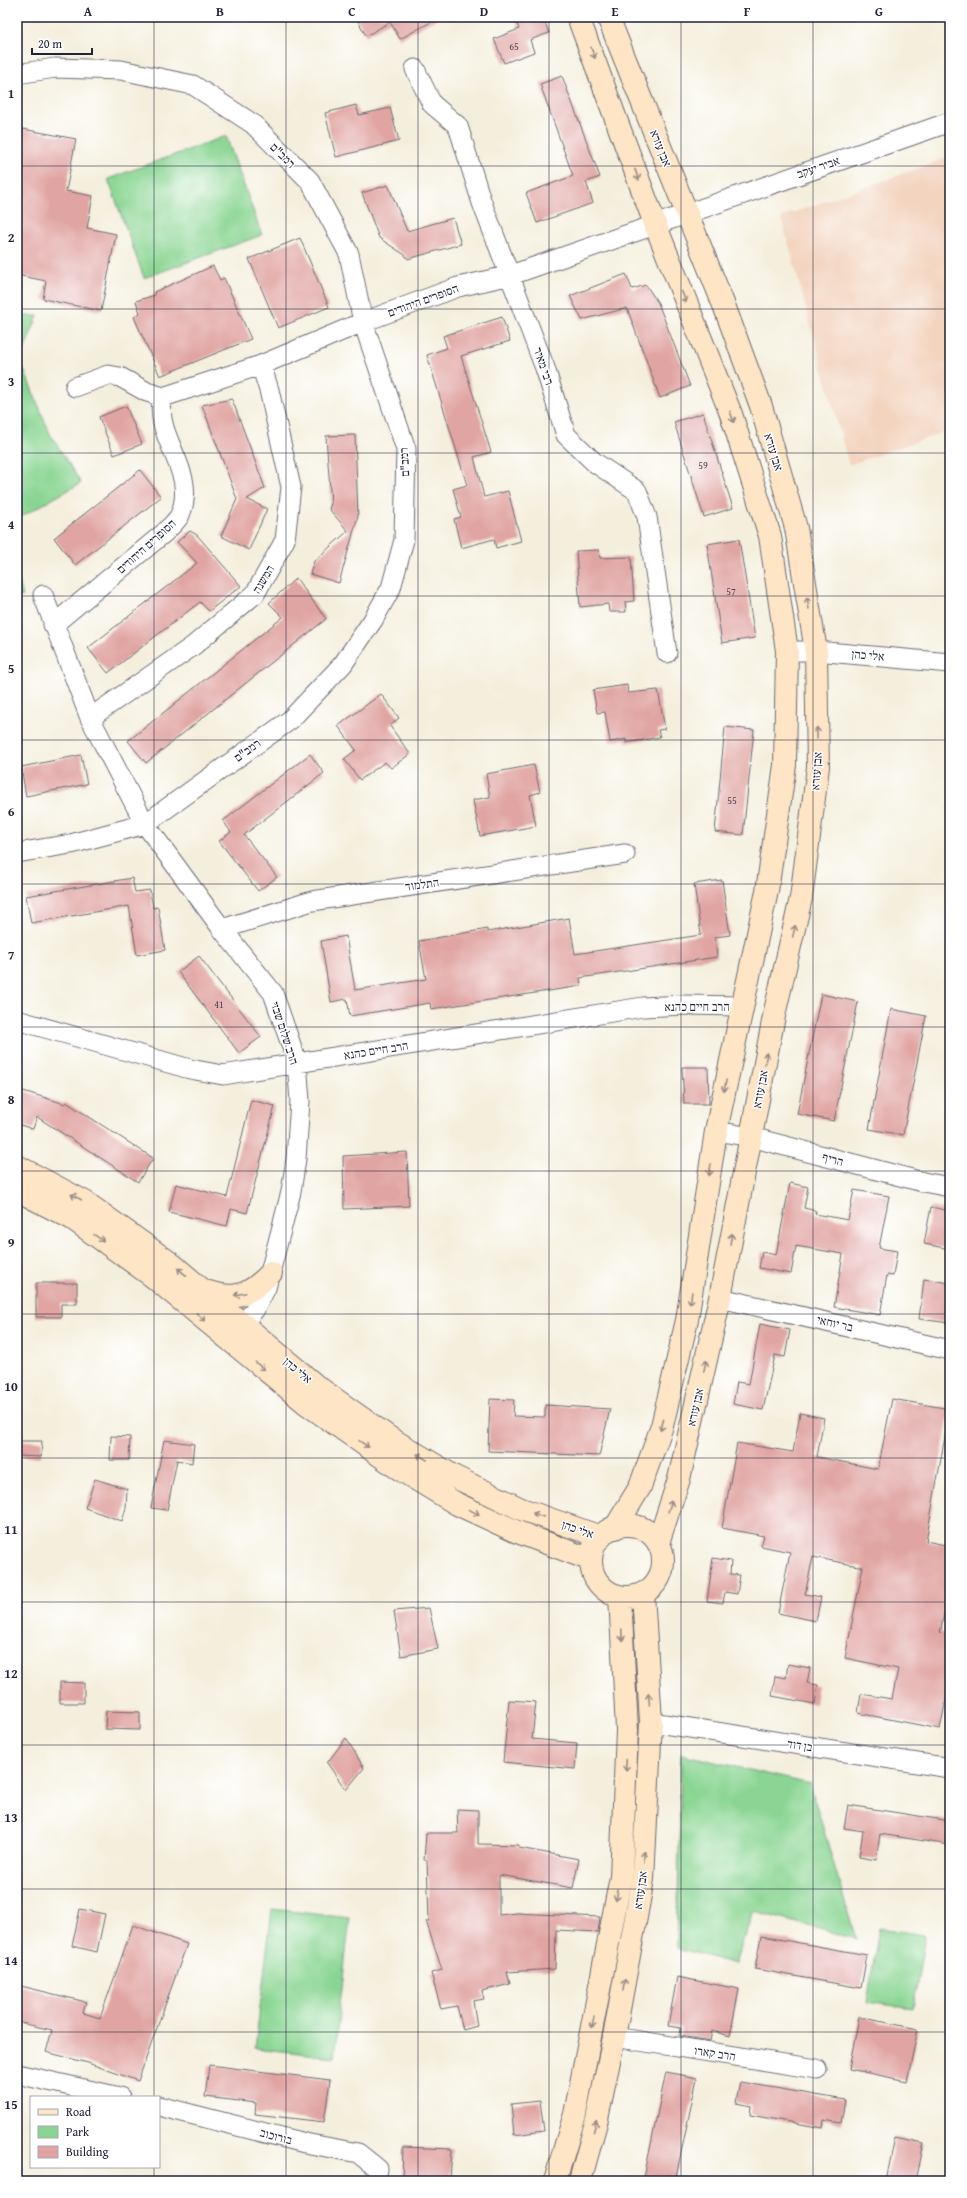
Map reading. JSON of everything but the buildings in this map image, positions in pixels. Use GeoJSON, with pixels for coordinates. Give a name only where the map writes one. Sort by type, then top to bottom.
{"type":"FeatureCollection","features":[{"type":"Feature","properties":{"kind":"street"},"geometry":{"type":"LineString","coordinates":[[578,17],[655,224],[731,414],[770,536],[786,651],[785,765],[766,891],[716,1131],[687,1320],[662,1426],[640,1487],[608,1532],[594,1548],[591,1560],[592,1570],[602,1587],[620,1596],[631,1597],[643,1593],[651,1588],[662,1572],[663,1562],[658,1543],[650,1534],[639,1528],[627,1526],[608,1532]]}},
{"type":"Feature","properties":{"kind":"street","name":"אבן עזרא"},"geometry":{"type":"LineString","coordinates":[[608,17],[725,308],[761,406],[796,528],[816,651],[818,767],[802,888],[720,1298],[679,1479],[658,1543]]}},
{"type":"Feature","properties":{"kind":"street","name":"רמב\"ם"},"geometry":{"type":"LineString","coordinates":[[17,74],[55,68],[121,70],[193,85],[253,124],[310,181],[349,254],[363,322],[406,449],[404,540],[391,588],[373,620],[343,664],[290,720],[145,824],[71,844],[17,853]]}},
{"type":"Feature","properties":{"kind":"street","name":"רבי מאיר"},"geometry":{"type":"LineString","coordinates":[[415,69],[432,104],[458,126],[482,203],[511,275],[545,368],[566,435],[594,462],[637,491],[647,517],[667,652]]}},
{"type":"Feature","properties":{"kind":"street","name":"אביר יעקב"},"geometry":{"type":"LineString","coordinates":[[686,212],[950,122]]}},
{"type":"Feature","properties":{"kind":"street","name":"הסופרים היהודים"},"geometry":{"type":"LineString","coordinates":[[54,625],[164,533],[180,516],[185,496],[184,477],[161,420],[160,408],[163,397],[261,365],[363,322],[458,287],[511,275],[686,212]]}},
{"type":"Feature","properties":{"kind":"street","name":"המשנה"},"geometry":{"type":"LineString","coordinates":[[90,718],[193,646],[255,594],[285,540],[291,487],[269,390],[261,365]]}},
{"type":"Feature","properties":{"kind":"street"},"geometry":{"type":"LineString","coordinates":[[75,387],[108,375],[120,377],[147,392],[163,397]]}},
{"type":"Feature","properties":{"kind":"street","name":"הרב שלום שבזי"},"geometry":{"type":"LineString","coordinates":[[43,594],[90,718],[145,824],[222,929],[272,993],[297,1062],[300,1101],[296,1159],[291,1192],[271,1273],[255,1309],[230,1342]]}},
{"type":"Feature","properties":{"kind":"street","name":"אלי כהן"},"geometry":{"type":"LineString","coordinates":[[786,651],[816,651],[950,663]]}},
{"type":"Feature","properties":{"kind":"street","name":"התלמוד"},"geometry":{"type":"LineString","coordinates":[[222,929],[312,901],[625,854]]}},
{"type":"Feature","properties":{"kind":"street","name":"הרב חיים כהנא"},"geometry":{"type":"LineString","coordinates":[[17,1020],[190,1069],[224,1075],[254,1072],[297,1062],[643,1007],[684,1005],[741,1006]]}},
{"type":"Feature","properties":{"kind":"street","name":"הריף"},"geometry":{"type":"LineString","coordinates":[[716,1131],[751,1137],[923,1182],[950,1187]]}},
{"type":"Feature","properties":{"kind":"street","name":"אלי כהן"},"geometry":{"type":"LineString","coordinates":[[17,1166],[85,1202],[173,1265],[315,1385],[390,1438],[455,1477],[521,1509],[608,1532]]}},
{"type":"Feature","properties":{"kind":"street","name":"אלי כהן"},"geometry":{"type":"LineString","coordinates":[[17,1190],[73,1220],[152,1276],[230,1342],[313,1409],[396,1467],[457,1504],[515,1531],[591,1560]]}},
{"type":"Feature","properties":{"kind":"street"},"geometry":{"type":"LineString","coordinates":[[202,1290],[227,1296],[240,1295],[258,1286],[271,1273]]}},
{"type":"Feature","properties":{"kind":"street","name":"בר יוחאי"},"geometry":{"type":"LineString","coordinates":[[720,1298],[950,1350]]}},
{"type":"Feature","properties":{"kind":"street","name":"אבן עזרא"},"geometry":{"type":"LineString","coordinates":[[583,2175],[614,2037],[643,1880],[651,1722],[643,1593]]}},
{"type":"Feature","properties":{"kind":"street","name":"אבן עזרא"},"geometry":{"type":"LineString","coordinates":[[555,2181],[575,2114],[620,1877],[627,1730],[620,1596]]}},
{"type":"Feature","properties":{"kind":"street","name":"בן דוד"},"geometry":{"type":"LineString","coordinates":[[651,1722],[950,1768]]}},
{"type":"Feature","properties":{"kind":"street","name":"הרב קארו"},"geometry":{"type":"LineString","coordinates":[[614,2037],[817,2069]]}},
{"type":"Feature","properties":{"kind":"street"},"geometry":{"type":"LineString","coordinates":[[17,2074],[116,2096]]}},
{"type":"Feature","properties":{"kind":"street","name":"בורוכוב"},"geometry":{"type":"LineString","coordinates":[[160,2106],[305,2143],[358,2153],[378,2169],[376,2181]]}},
{"type":"Feature","properties":{"kind":"shaded area"},"geometry":{"type":"Polygon","coordinates":[[[950,157],[950,430],[849,465],[781,217],[950,157]]]}},
{"type":"Feature","properties":{"kind":"green space"},"geometry":{"type":"Polygon","coordinates":[[[226,136],[262,235],[144,278],[108,179],[226,136]]]}},
{"type":"Feature","properties":{"kind":"green space"},"geometry":{"type":"Polygon","coordinates":[[[17,316],[38,316],[20,360],[50,434],[81,483],[17,519],[17,316]]]}},
{"type":"Feature","properties":{"kind":"green space"},"geometry":{"type":"Polygon","coordinates":[[[17,574],[23,596],[17,597],[17,574]]]}},
{"type":"Feature","properties":{"kind":"green space"},"geometry":{"type":"Polygon","coordinates":[[[681,1754],[810,1784],[856,1939],[753,1911],[735,1964],[677,1948],[681,1754]]]}},
{"type":"Feature","properties":{"kind":"green space"},"geometry":{"type":"Polygon","coordinates":[[[272,1909],[350,1918],[334,2057],[255,2048],[272,1909]]]}},
{"type":"Feature","properties":{"kind":"green space"},"geometry":{"type":"Polygon","coordinates":[[[879,1928],[925,1935],[913,2009],[867,2002],[879,1928]]]}}]}
